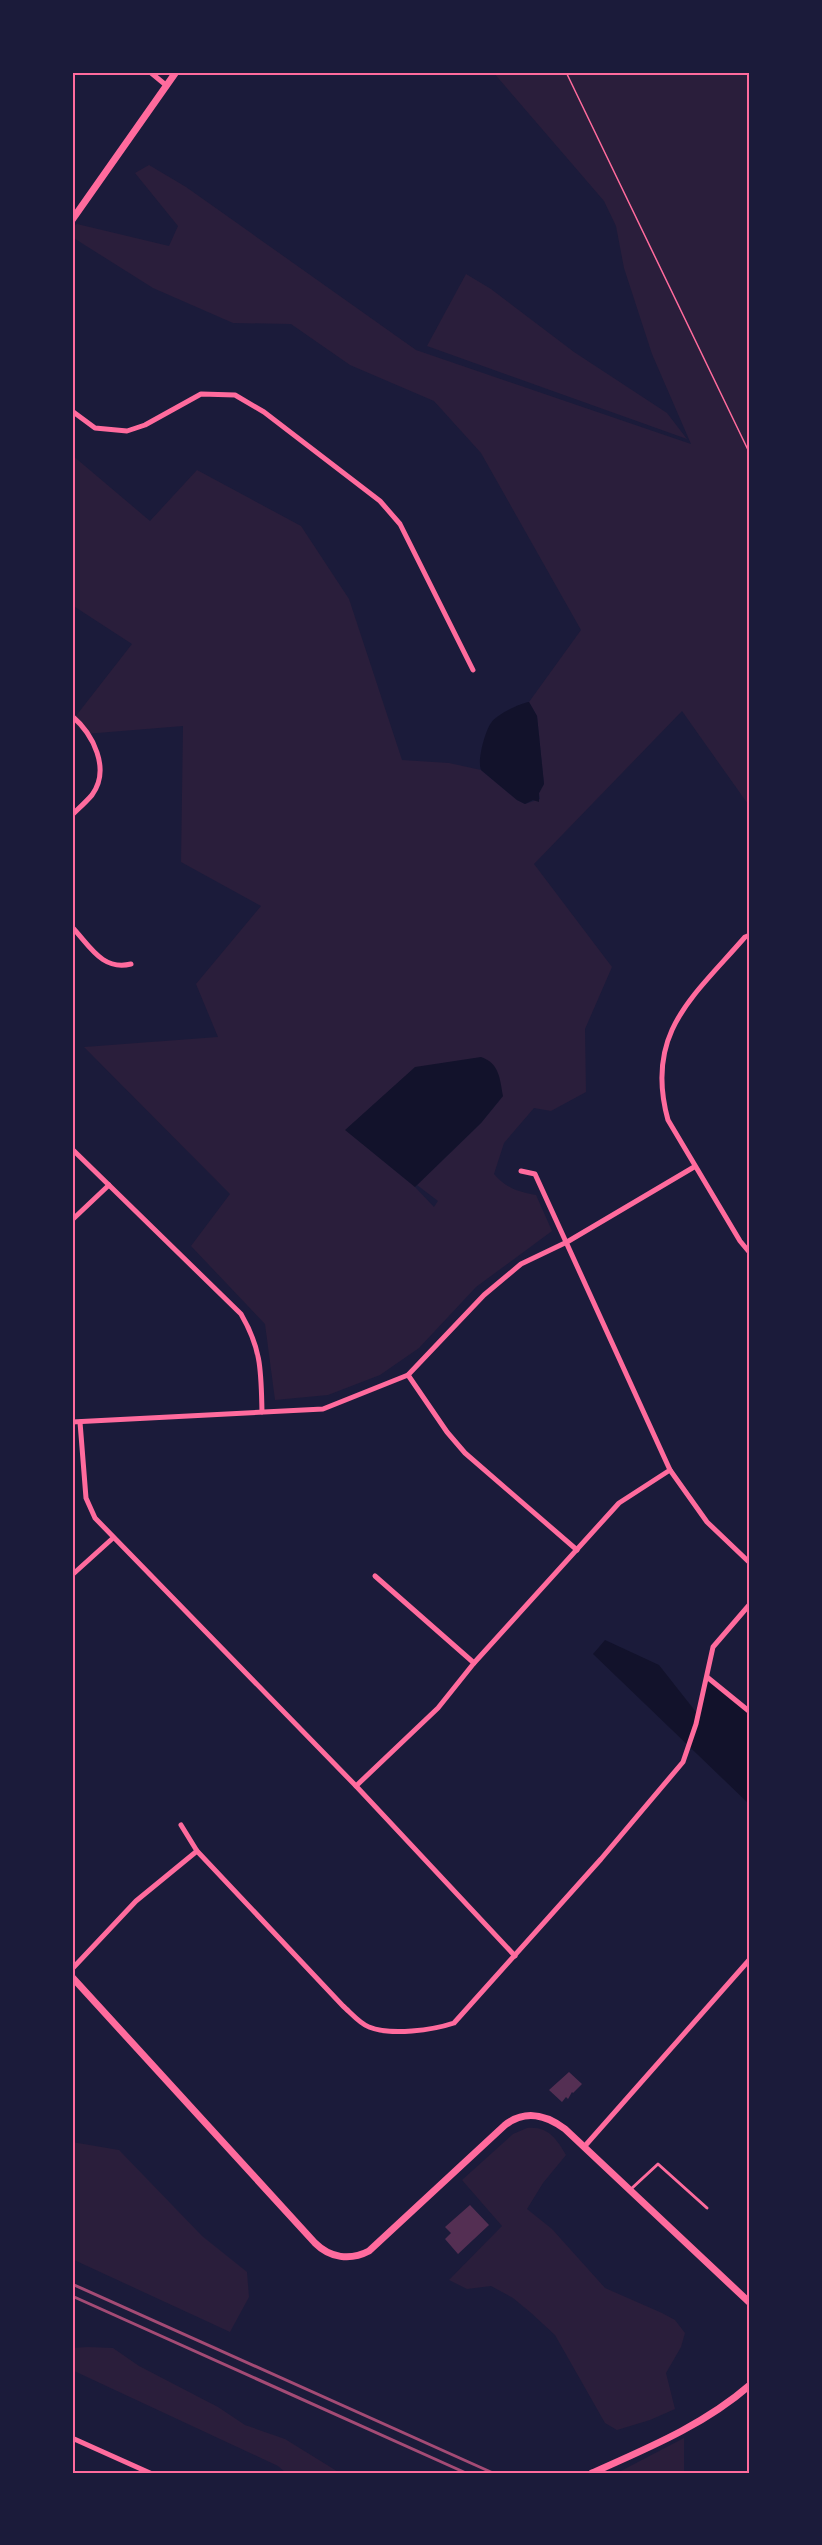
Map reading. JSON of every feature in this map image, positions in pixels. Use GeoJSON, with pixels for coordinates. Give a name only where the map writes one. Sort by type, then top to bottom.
{"type":"FeatureCollection","features":[{"type":"Feature","properties":{"kind":"street"},"geometry":{"type":"LineString","coordinates":[[150,72],[167,86]]}},
{"type":"Feature","properties":{"kind":"street"},"geometry":{"type":"LineString","coordinates":[[72,220],[175,72]]}},
{"type":"Feature","properties":{"kind":"street"},"geometry":{"type":"LineString","coordinates":[[72,411],[95,428],[127,431],[145,425],[201,394],[235,395],[264,412],[380,501],[400,524],[473,670]]}},
{"type":"Feature","properties":{"kind":"street"},"geometry":{"type":"LineString","coordinates":[[72,716],[97,748],[100,767],[93,793],[72,815]]}},
{"type":"Feature","properties":{"kind":"street"},"geometry":{"type":"LineString","coordinates":[[72,927],[106,963],[120,967],[130,964]]}},
{"type":"Feature","properties":{"kind":"street"},"geometry":{"type":"LineString","coordinates":[[750,935],[745,937],[683,1008],[672,1027],[664,1050],[661,1076],[668,1120],[740,1242],[750,1252]]}},
{"type":"Feature","properties":{"kind":"street"},"geometry":{"type":"LineString","coordinates":[[72,1149],[241,1314],[253,1337],[260,1358],[262,1412]]}},
{"type":"Feature","properties":{"kind":"street"},"geometry":{"type":"LineString","coordinates":[[72,1422],[324,1409],[408,1375],[484,1295],[521,1264],[567,1242],[694,1167]]}},
{"type":"Feature","properties":{"kind":"street"},"geometry":{"type":"LineString","coordinates":[[521,1172],[535,1174],[670,1470],[707,1522],[750,1563]]}},
{"type":"Feature","properties":{"kind":"street"},"geometry":{"type":"LineString","coordinates":[[72,1220],[109,1185]]}},
{"type":"Feature","properties":{"kind":"street"},"geometry":{"type":"LineString","coordinates":[[408,1375],[447,1432],[465,1453],[577,1550]]}},
{"type":"Feature","properties":{"kind":"street"},"geometry":{"type":"LineString","coordinates":[[80,1422],[86,1498],[94,1518],[356,1786],[515,1956]]}},
{"type":"Feature","properties":{"kind":"street"},"geometry":{"type":"LineString","coordinates":[[356,1786],[438,1708],[474,1664],[619,1503],[670,1470]]}},
{"type":"Feature","properties":{"kind":"street"},"geometry":{"type":"LineString","coordinates":[[72,1575],[113,1538]]}},
{"type":"Feature","properties":{"kind":"street"},"geometry":{"type":"LineString","coordinates":[[375,1576],[474,1664]]}},
{"type":"Feature","properties":{"kind":"street"},"geometry":{"type":"LineString","coordinates":[[181,1825],[197,1851],[343,2006],[368,2027],[396,2031],[426,2029],[454,2023],[683,1762],[690,1746],[713,1647],[750,1604]]}},
{"type":"Feature","properties":{"kind":"street"},"geometry":{"type":"LineString","coordinates":[[707,1677],[750,1712]]}},
{"type":"Feature","properties":{"kind":"street"},"geometry":{"type":"LineString","coordinates":[[72,1969],[136,1901],[197,1851]]}},
{"type":"Feature","properties":{"kind":"street"},"geometry":{"type":"LineString","coordinates":[[584,2147],[750,1959]]}},
{"type":"Feature","properties":{"kind":"street"},"geometry":{"type":"LineString","coordinates":[[72,1977],[315,2244],[332,2255],[353,2257],[372,2249],[505,2125],[517,2118],[532,2115],[546,2117],[565,2129],[750,2303]]}},
{"type":"Feature","properties":{"kind":"street"},"geometry":{"type":"LineString","coordinates":[[592,2473],[678,2434],[713,2413],[750,2385]]}},
{"type":"Feature","properties":{"kind":"street"},"geometry":{"type":"LineString","coordinates":[[72,2438],[150,2473]]}},
{"type":"Feature","properties":{"kind":"lane"},"geometry":{"type":"LineString","coordinates":[[630,2191],[658,2164],[707,2208]]}},
{"type":"Feature","properties":{"kind":"path"},"geometry":{"type":"LineString","coordinates":[[566,72],[750,454]]}},
{"type":"Feature","properties":{"kind":"shaded area"},"geometry":{"type":"Polygon","coordinates":[[[493,72],[750,72],[750,807],[682,711],[534,864],[612,967],[585,1029],[586,1092],[551,1111],[534,1108],[504,1143],[494,1174],[513,1189],[536,1195],[552,1231],[476,1287],[419,1348],[380,1375],[328,1395],[275,1400],[265,1324],[191,1246],[230,1194],[84,1047],[218,1037],[196,984],[261,906],[181,862],[183,726],[85,734],[72,721],[132,644],[72,605],[72,455],[150,521],[197,470],[301,526],[349,599],[402,760],[449,763],[481,770],[525,804],[540,799],[539,793],[544,784],[537,716],[529,702],[581,630],[481,453],[434,401],[350,365],[291,324],[233,323],[153,288],[72,237],[72,227],[77,224],[169,246],[178,226],[135,173],[149,165],[186,187],[416,350],[691,444],[652,354],[624,268],[616,226],[604,201],[493,72]],[[503,1096],[346,1130],[415,1187],[434,1207],[438,1201],[417,1185],[481,1123],[503,1096]]]}},
{"type":"Feature","properties":{"kind":"shaded area"},"geometry":{"type":"Polygon","coordinates":[[[466,274],[491,289],[574,352],[667,413],[687,439],[427,346],[466,274]]]}},
{"type":"Feature","properties":{"kind":"shaded area"},"geometry":{"type":"Polygon","coordinates":[[[529,702],[537,716],[544,784],[539,793],[539,802],[533,800],[525,804],[481,770],[480,760],[484,739],[491,723],[508,710],[529,702]]]}},
{"type":"Feature","properties":{"kind":"shaded area"},"geometry":{"type":"Polygon","coordinates":[[[481,1057],[495,1067],[503,1096],[481,1123],[415,1187],[345,1130],[415,1067],[481,1057]]]}},
{"type":"Feature","properties":{"kind":"shaded area"},"geometry":{"type":"Polygon","coordinates":[[[605,1640],[659,1665],[696,1712],[706,1675],[750,1710],[750,1805],[593,1654],[605,1640]]]}},
{"type":"Feature","properties":{"kind":"shaded area"},"geometry":{"type":"Polygon","coordinates":[[[527,2128],[541,2129],[551,2134],[566,2155],[543,2183],[527,2209],[552,2229],[605,2288],[675,2320],[685,2333],[681,2347],[666,2373],[675,2409],[650,2420],[617,2430],[605,2423],[555,2335],[530,2312],[513,2298],[491,2286],[467,2289],[449,2280],[502,2226],[462,2180],[513,2134],[527,2128]]]}},
{"type":"Feature","properties":{"kind":"shaded area"},"geometry":{"type":"Polygon","coordinates":[[[72,2142],[119,2150],[202,2236],[247,2272],[249,2297],[230,2332],[72,2259],[72,2142]]]}},
{"type":"Feature","properties":{"kind":"shaded area"},"geometry":{"type":"Polygon","coordinates":[[[72,2348],[113,2348],[139,2366],[218,2407],[245,2425],[285,2439],[340,2473],[286,2473],[278,2466],[72,2370],[72,2348]]]}},
{"type":"Feature","properties":{"kind":"shaded area"},"geometry":{"type":"Polygon","coordinates":[[[684,2438],[684,2473],[617,2473],[684,2438]]]}},
{"type":"Feature","properties":{"kind":"building"},"geometry":{"type":"Polygon","coordinates":[[[569,2072],[582,2084],[562,2102],[549,2090],[569,2072]]]}},
{"type":"Feature","properties":{"kind":"building"},"geometry":{"type":"Polygon","coordinates":[[[470,2205],[489,2225],[458,2254],[445,2239],[451,2233],[445,2227],[470,2205]]]}},
{"type":"Feature","properties":{"kind":"railway"},"geometry":{"type":"LineString","coordinates":[[72,2284],[493,2473]]}},
{"type":"Feature","properties":{"kind":"railway"},"geometry":{"type":"LineString","coordinates":[[72,2296],[466,2473]]}}]}
